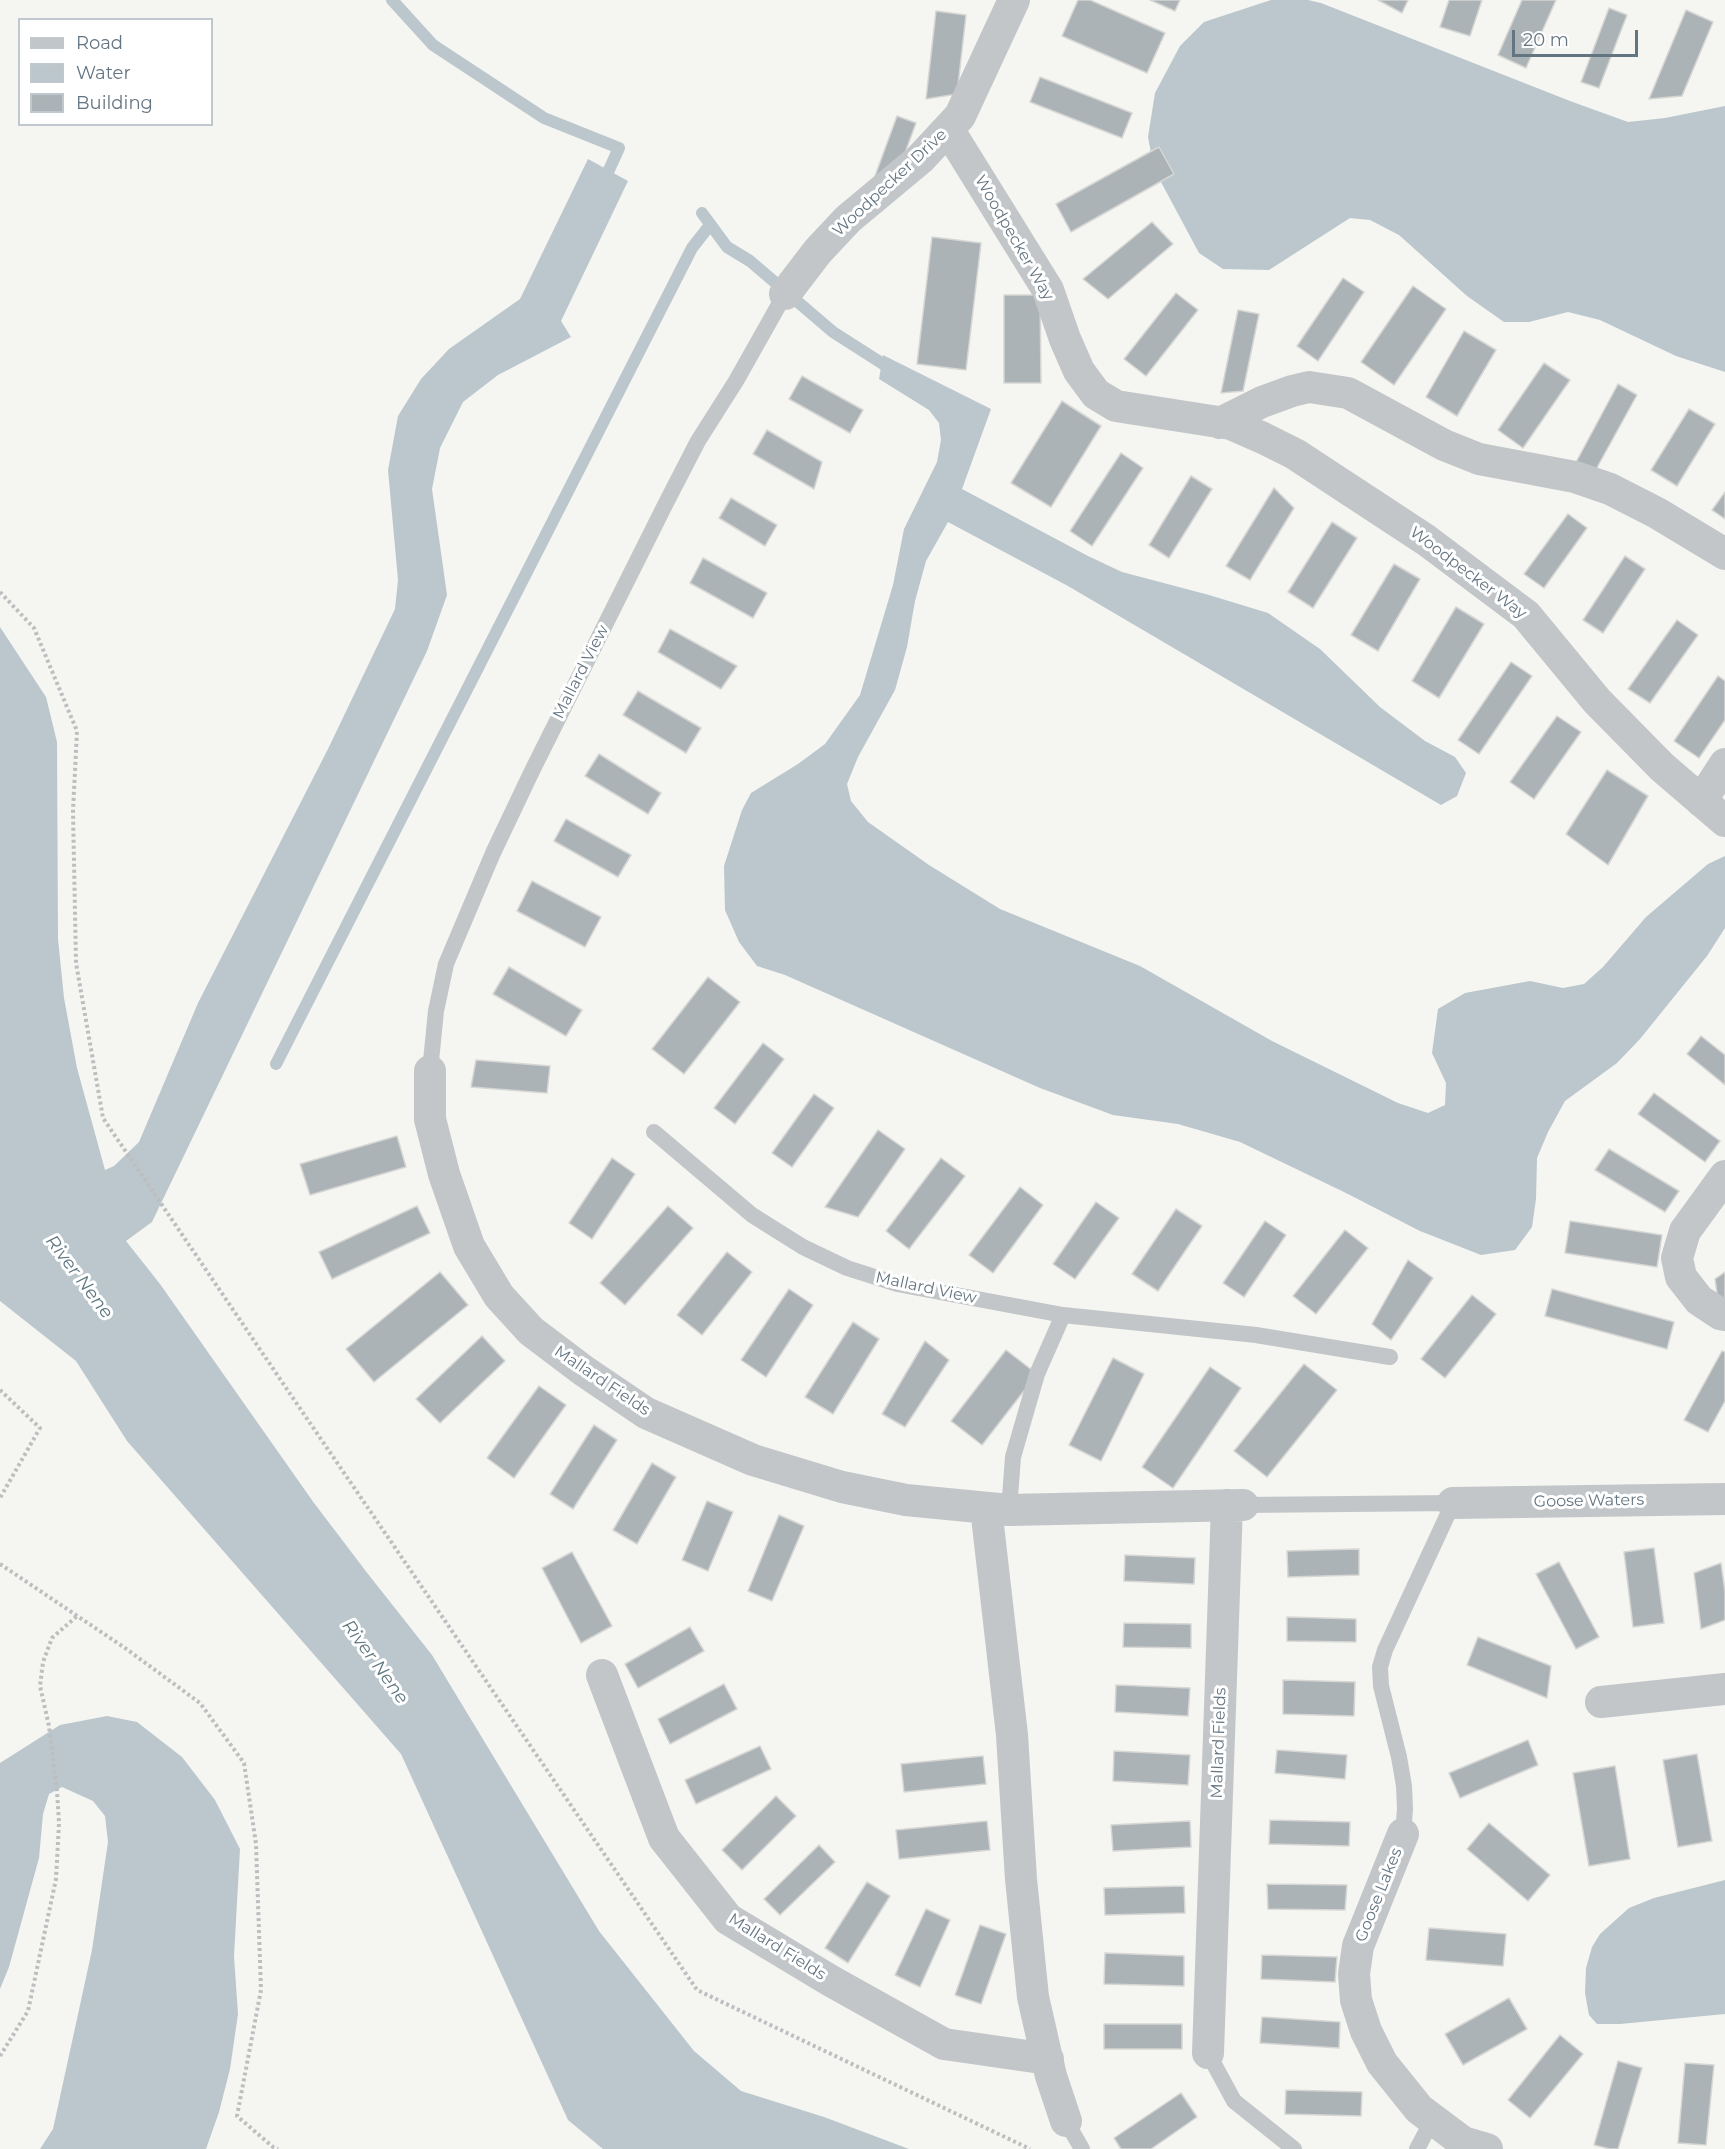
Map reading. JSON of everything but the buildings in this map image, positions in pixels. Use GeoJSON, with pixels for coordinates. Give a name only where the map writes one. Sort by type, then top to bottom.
{"type":"FeatureCollection","features":[{"type":"Feature","properties":{"kind":"street","name":"Woodpecker Drive"},"geometry":{"type":"LineString","coordinates":[[785,294],[818,251],[848,219],[920,159],[960,116],[1014,0]]}},
{"type":"Feature","properties":{"kind":"street","name":"Woodpecker Way"},"geometry":{"type":"LineString","coordinates":[[948,129],[1048,290],[1079,371],[1096,394],[1116,406],[1231,424],[1295,454],[1426,540],[1526,615],[1598,701],[1662,767],[1725,821]]}},
{"type":"Feature","properties":{"kind":"street"},"geometry":{"type":"LineString","coordinates":[[1220,423],[1262,402],[1309,387],[1348,393],[1444,445],[1479,459],[1575,477],[1610,489],[1657,513],[1725,554]]}},
{"type":"Feature","properties":{"kind":"street"},"geometry":{"type":"LineString","coordinates":[[1701,801],[1725,764]]}},
{"type":"Feature","properties":{"kind":"street","name":"Mallard Fields"},"geometry":{"type":"LineString","coordinates":[[430,1071],[430,1119],[444,1174],[469,1246],[500,1296],[531,1331],[646,1413],[753,1460],[842,1487],[906,1500],[997,1509],[1235,1505],[1208,2053]]}},
{"type":"Feature","properties":{"kind":"street"},"geometry":{"type":"LineString","coordinates":[[1725,1176],[1685,1231],[1677,1258],[1681,1277],[1698,1300],[1725,1315]]}},
{"type":"Feature","properties":{"kind":"street","name":"Goose Waters"},"geometry":{"type":"LineString","coordinates":[[1453,1503],[1725,1499]]}},
{"type":"Feature","properties":{"kind":"street"},"geometry":{"type":"LineString","coordinates":[[997,1509],[1021,1879],[1032,1985],[1048,2059],[1065,2121]]}},
{"type":"Feature","properties":{"kind":"street","name":"Mallard Fields"},"geometry":{"type":"LineString","coordinates":[[602,1675],[664,1838],[728,1919],[831,1981],[944,2044],[1048,2059]]}},
{"type":"Feature","properties":{"kind":"street"},"geometry":{"type":"LineString","coordinates":[[1601,1702],[1725,1689]]}},
{"type":"Feature","properties":{"kind":"street","name":"Goose Lakes"},"geometry":{"type":"LineString","coordinates":[[1403,1834],[1358,1946],[1354,1974],[1356,2000],[1366,2031],[1382,2063],[1419,2109],[1463,2142],[1487,2149]]}},
{"type":"Feature","properties":{"kind":"lane","name":"Mallard View"},"geometry":{"type":"LineString","coordinates":[[430,1071],[436,1011],[446,964],[493,853],[698,441],[736,381],[785,294]]}},
{"type":"Feature","properties":{"kind":"lane","name":"Mallard View"},"geometry":{"type":"LineString","coordinates":[[654,1132],[752,1215],[803,1246],[847,1268],[897,1284],[1063,1316],[1256,1335],[1390,1357]]}},
{"type":"Feature","properties":{"kind":"lane"},"geometry":{"type":"LineString","coordinates":[[997,1509],[1036,1374],[1063,1316]]}},
{"type":"Feature","properties":{"kind":"lane"},"geometry":{"type":"LineString","coordinates":[[1235,1505],[1453,1503],[1385,1650],[1380,1667],[1381,1686],[1404,1786],[1406,1809],[1403,1834]]}},
{"type":"Feature","properties":{"kind":"lane"},"geometry":{"type":"LineString","coordinates":[[1208,2053],[1234,2102],[1294,2149]]}},
{"type":"Feature","properties":{"kind":"lane"},"geometry":{"type":"LineString","coordinates":[[1417,2149],[1432,2120]]}},
{"type":"Feature","properties":{"kind":"lane"},"geometry":{"type":"LineString","coordinates":[[1065,2121],[1082,2149]]}},
{"type":"Feature","properties":{"kind":"path"},"geometry":{"type":"LineString","coordinates":[[0,592],[34,628],[77,731],[74,811],[76,963],[103,1118],[697,1990],[1030,2149]]}},
{"type":"Feature","properties":{"kind":"path"},"geometry":{"type":"LineString","coordinates":[[0,1390],[40,1428],[0,1498]]}},
{"type":"Feature","properties":{"kind":"path"},"geometry":{"type":"LineString","coordinates":[[0,1564],[200,1703],[244,1763],[256,1844],[261,1990],[237,2116],[278,2149]]}},
{"type":"Feature","properties":{"kind":"path"},"geometry":{"type":"LineString","coordinates":[[0,2056],[28,2011],[56,1879],[57,1791],[49,1726],[40,1686],[43,1662],[52,1638],[77,1616]]}},
{"type":"Feature","properties":{"kind":"water"},"geometry":{"type":"Polygon","coordinates":[[[1271,0],[1308,0],[1321,3],[1628,122],[1665,118],[1725,106],[1725,372],[1676,356],[1600,320],[1568,312],[1529,322],[1504,322],[1467,296],[1399,235],[1370,220],[1350,218],[1269,270],[1223,269],[1199,253],[1154,169],[1148,137],[1155,93],[1180,46],[1204,22],[1271,0]]]}},
{"type":"Feature","properties":{"kind":"water","name":"River Nene"},"geometry":{"type":"Polygon","coordinates":[[[588,159],[628,181],[561,321],[571,337],[498,375],[463,402],[440,448],[432,489],[447,595],[427,651],[152,1222],[126,1241],[160,1284],[314,1503],[432,1655],[599,1931],[694,2051],[741,2091],[824,2117],[909,2149],[603,2149],[568,2120],[401,1754],[127,1441],[76,1361],[0,1301],[0,627],[46,697],[57,742],[58,939],[64,998],[77,1068],[105,1170],[114,1166],[139,1142],[198,1003],[328,749],[395,609],[398,580],[388,470],[398,416],[421,379],[449,349],[520,299],[588,159]]]}},
{"type":"Feature","properties":{"kind":"water"},"geometry":{"type":"Polygon","coordinates":[[[883,355],[991,409],[962,489],[1122,572],[1268,613],[1320,649],[1380,707],[1425,741],[1455,757],[1466,773],[1457,796],[1441,805],[1068,586],[948,522],[926,561],[895,690],[858,757],[847,784],[851,801],[868,822],[929,865],[1000,909],[1140,966],[1272,1041],[1398,1103],[1428,1113],[1445,1105],[1446,1083],[1432,1053],[1438,1009],[1465,993],[1530,981],[1563,988],[1584,984],[1603,967],[1646,917],[1708,864],[1725,856],[1725,928],[1707,956],[1640,1039],[1617,1063],[1565,1101],[1537,1158],[1536,1199],[1532,1227],[1515,1250],[1481,1255],[1420,1231],[1240,1142],[1178,1124],[1113,1115],[1040,1088],[785,975],[757,966],[739,942],[725,910],[724,866],[742,810],[751,793],[825,744],[860,695],[893,585],[904,529],[937,462],[941,440],[939,423],[929,410],[879,379],[883,355]]]}},
{"type":"Feature","properties":{"kind":"water"},"geometry":{"type":"Polygon","coordinates":[[[107,1716],[137,1722],[182,1757],[215,1800],[240,1849],[234,1956],[238,2014],[230,2069],[219,2112],[206,2149],[40,2149],[53,2129],[92,1950],[108,1842],[105,1816],[93,1801],[62,1787],[49,1794],[43,1814],[39,1858],[9,1967],[0,1989],[0,1763],[60,1725],[107,1716]]]}},
{"type":"Feature","properties":{"kind":"water"},"geometry":{"type":"Polygon","coordinates":[[[1725,1880],[1725,2014],[1597,2024],[1589,2015],[1585,1993],[1586,1968],[1592,1947],[1600,1934],[1629,1908],[1654,1898],[1725,1880]]]}},
{"type":"Feature","properties":{"kind":"waterway"},"geometry":{"type":"LineString","coordinates":[[392,0],[433,45],[544,118],[619,148],[603,183]]}},
{"type":"Feature","properties":{"kind":"waterway"},"geometry":{"type":"LineString","coordinates":[[702,213],[727,247],[750,261],[833,332],[894,371]]}},
{"type":"Feature","properties":{"kind":"waterway"},"geometry":{"type":"LineString","coordinates":[[276,1064],[692,248],[710,225]]}}]}
